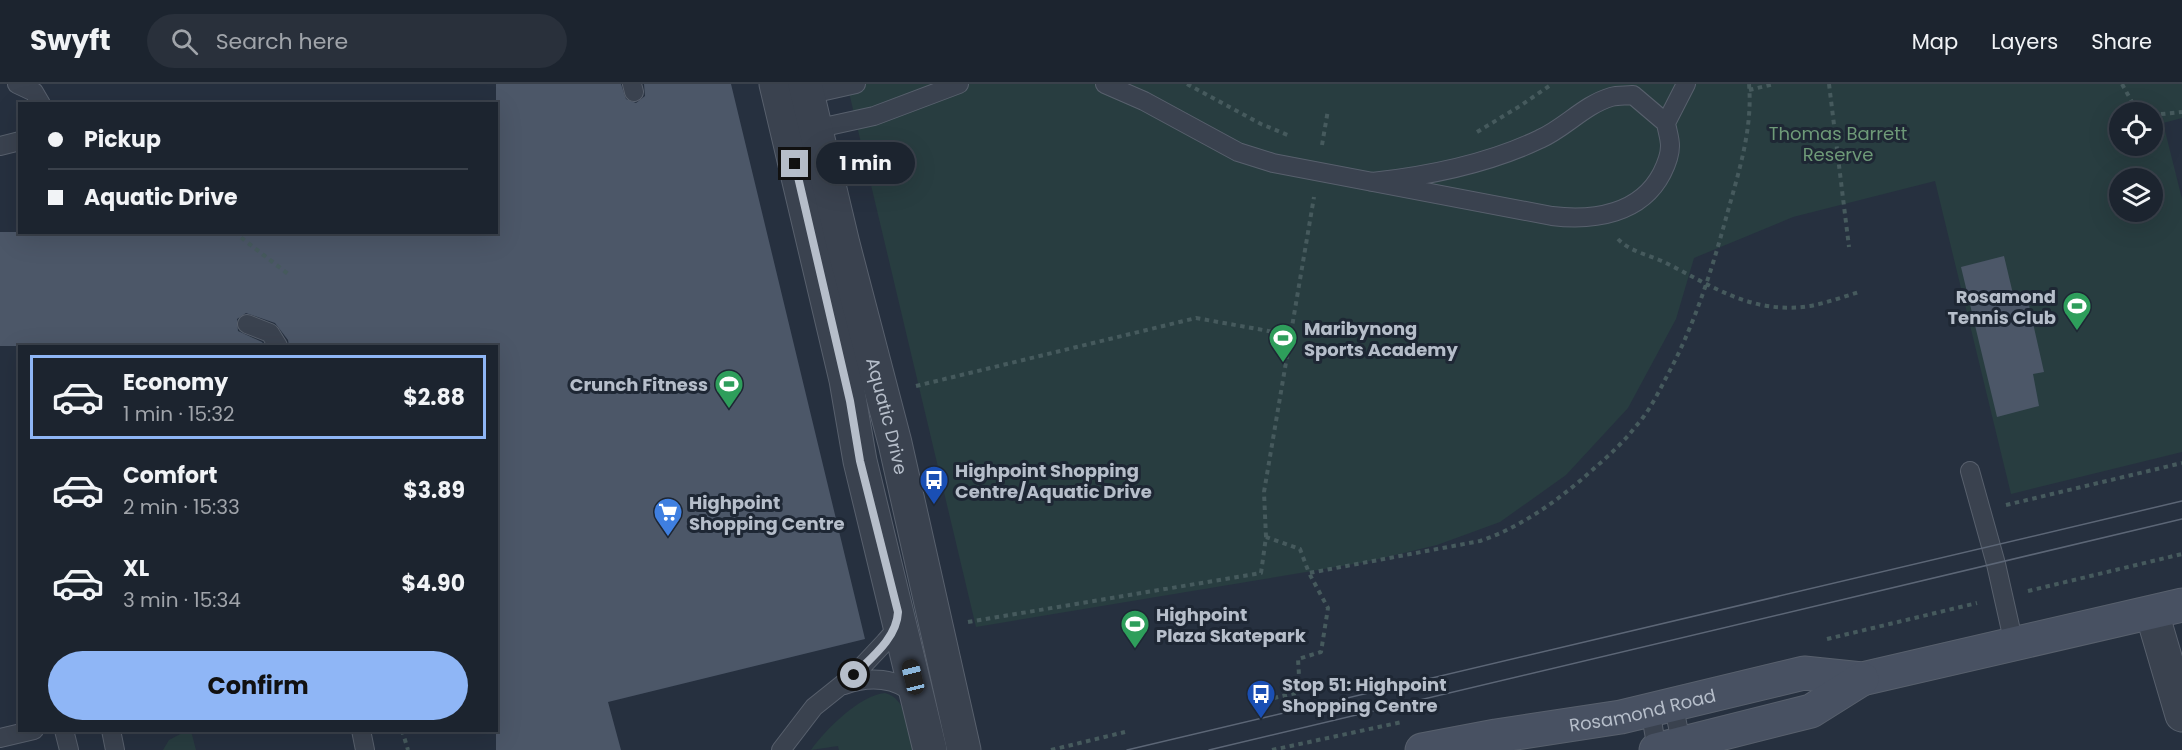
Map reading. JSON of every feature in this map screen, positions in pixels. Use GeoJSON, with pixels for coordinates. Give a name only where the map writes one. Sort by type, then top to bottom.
{"type":"FeatureCollection","features":[{"type":"Feature","properties":{"kind":"street","name":"Aquatic Drive"},"geometry":{"type":"LineString","coordinates":[[776,84],[846,380],[860,461],[930,750]]}},
{"type":"Feature","properties":{"kind":"street","name":"Aquatic Drive"},"geometry":{"type":"LineString","coordinates":[[806,89],[864,330],[895,443],[964,750]]}},
{"type":"Feature","properties":{"kind":"street","name":"Rosamond Road"},"geometry":{"type":"LineString","coordinates":[[1422,750],[1621,717],[1804,674],[1862,679],[2167,609]]}},
{"type":"Feature","properties":{"kind":"street"},"geometry":{"type":"LineString","coordinates":[[2167,609],[2182,715]]}},
{"type":"Feature","properties":{"kind":"street","name":"Rosamond Road"},"geometry":{"type":"LineString","coordinates":[[1667,749],[1811,711],[1862,679]]}},
{"type":"Feature","properties":{"kind":"lane"},"geometry":{"type":"LineString","coordinates":[[16,84],[34,92],[40,102]]}},
{"type":"Feature","properties":{"kind":"lane"},"geometry":{"type":"LineString","coordinates":[[856,84],[806,89],[785,118],[815,129],[874,116],[959,84]]}},
{"type":"Feature","properties":{"kind":"lane"},"geometry":{"type":"LineString","coordinates":[[1105,84],[1144,101],[1238,152],[1273,163],[1573,219],[1617,212],[1639,201],[1654,187],[1665,165],[1670,147],[1666,123],[1686,84]]}},
{"type":"Feature","properties":{"kind":"lane"},"geometry":{"type":"LineString","coordinates":[[1372,182],[1415,177],[1458,167],[1513,149],[1541,139],[1591,105],[1612,97],[1634,95],[1666,123]]}},
{"type":"Feature","properties":{"kind":"lane"},"geometry":{"type":"LineString","coordinates":[[0,146],[18,142]]}},
{"type":"Feature","properties":{"kind":"lane"},"geometry":{"type":"LineString","coordinates":[[247,324],[270,333],[277,345]]}},
{"type":"Feature","properties":{"kind":"lane"},"geometry":{"type":"LineString","coordinates":[[1970,471],[1982,510],[2014,644]]}},
{"type":"Feature","properties":{"kind":"lane"},"geometry":{"type":"LineString","coordinates":[[781,750],[814,707],[862,667],[893,633],[898,612]]}},
{"type":"Feature","properties":{"kind":"lane"},"geometry":{"type":"LineString","coordinates":[[840,687],[861,680],[892,681],[902,685],[918,699]]}},
{"type":"Feature","properties":{"kind":"lane"},"geometry":{"type":"LineString","coordinates":[[1662,706],[1667,749]]}},
{"type":"Feature","properties":{"kind":"lane"},"geometry":{"type":"LineString","coordinates":[[1662,706],[1667,749]]}},
{"type":"Feature","properties":{"kind":"lane"},"geometry":{"type":"LineString","coordinates":[[0,738],[26,732]]}},
{"type":"Feature","properties":{"kind":"lane"},"geometry":{"type":"LineString","coordinates":[[64,732],[69,750]]}},
{"type":"Feature","properties":{"kind":"lane"},"geometry":{"type":"LineString","coordinates":[[112,732],[116,750]]}},
{"type":"Feature","properties":{"kind":"lane"},"geometry":{"type":"LineString","coordinates":[[360,732],[365,750]]}},
{"type":"Feature","properties":{"kind":"path"},"geometry":{"type":"LineString","coordinates":[[1186,84],[1292,137]]}},
{"type":"Feature","properties":{"kind":"path"},"geometry":{"type":"LineString","coordinates":[[1476,132],[1552,84]]}},
{"type":"Feature","properties":{"kind":"path"},"geometry":{"type":"LineString","coordinates":[[1309,573],[1480,541],[1502,533],[1526,521],[1565,493],[1613,452],[1638,424],[1660,389],[1685,343],[1707,286],[1747,142],[1749,84]]}},
{"type":"Feature","properties":{"kind":"path"},"geometry":{"type":"LineString","coordinates":[[1749,90],[1774,84]]}},
{"type":"Feature","properties":{"kind":"path"},"geometry":{"type":"LineString","coordinates":[[1829,84],[1849,247]]}},
{"type":"Feature","properties":{"kind":"path"},"geometry":{"type":"LineString","coordinates":[[2122,84],[2132,102]]}},
{"type":"Feature","properties":{"kind":"path"},"geometry":{"type":"LineString","coordinates":[[1312,145],[1322,149],[1328,110]]}},
{"type":"Feature","properties":{"kind":"path"},"geometry":{"type":"LineString","coordinates":[[2163,114],[2182,112]]}},
{"type":"Feature","properties":{"kind":"path"},"geometry":{"type":"LineString","coordinates":[[966,622],[1261,573],[1266,537],[1264,492],[1318,172]]}},
{"type":"Feature","properties":{"kind":"path"},"geometry":{"type":"LineString","coordinates":[[1597,216],[1625,247],[1652,256],[1732,298],[1782,306],[1809,306],[1859,292]]}},
{"type":"Feature","properties":{"kind":"path"},"geometry":{"type":"LineString","coordinates":[[237,234],[288,274]]}},
{"type":"Feature","properties":{"kind":"path"},"geometry":{"type":"LineString","coordinates":[[909,388],[1196,318],[1291,335]]}},
{"type":"Feature","properties":{"kind":"path"},"geometry":{"type":"LineString","coordinates":[[1982,510],[2182,462]]}},
{"type":"Feature","properties":{"kind":"path"},"geometry":{"type":"LineString","coordinates":[[1265,700],[1300,692],[1298,659],[1321,652],[1328,608],[1309,573],[1300,549],[1266,537]]}},
{"type":"Feature","properties":{"kind":"path"},"geometry":{"type":"LineString","coordinates":[[403,732],[408,750]]}},
{"type":"Feature","properties":{"kind":"path"},"geometry":{"type":"LineString","coordinates":[[1051,750],[1125,732]]}},
{"type":"Feature","properties":{"kind":"green space","name":"Maribynong Sports Academy"},"geometry":{"type":"Polygon","coordinates":[[[847,84],[2182,84],[2182,118],[2163,123],[2182,199],[2182,452],[2011,494],[1935,181],[1793,217],[1694,258],[1676,319],[1628,408],[1566,475],[1500,522],[1437,545],[1366,562],[976,627],[847,84]]]}},
{"type":"Feature","properties":{"kind":"green space"},"geometry":{"type":"Polygon","coordinates":[[[885,693],[893,696],[903,708],[913,750],[839,750],[838,746],[811,750],[834,724],[854,707],[875,695],[885,693]]]}},
{"type":"Feature","properties":{"kind":"green space"},"geometry":{"type":"Polygon","coordinates":[[[184,732],[191,732],[196,750],[163,750],[169,740],[184,732]]]}},
{"type":"Feature","properties":{"kind":"building","name":"Highpoint Shopping Centre"},"geometry":{"type":"Polygon","coordinates":[[[496,84],[621,84],[626,99],[636,103],[645,96],[644,84],[731,84],[865,639],[608,702],[621,750],[496,750],[496,732],[498,732],[498,345],[289,345],[288,340],[275,323],[246,313],[237,319],[238,331],[264,345],[0,346],[0,232],[18,232],[18,234],[498,234],[498,102],[496,102],[496,84]]]}},
{"type":"Feature","properties":{"kind":"building"},"geometry":{"type":"Polygon","coordinates":[[[2004,256],[2013,294],[2026,292],[2044,372],[2033,374],[2039,406],[1997,417],[1961,267],[2004,256]]]}},
{"type":"Feature","properties":{"kind":"tram line"},"geometry":{"type":"LineString","coordinates":[[1127,750],[2182,501]]}},
{"type":"Feature","properties":{"kind":"tram line"},"geometry":{"type":"LineString","coordinates":[[1209,750],[2182,519]]}},
{"type":"Feature","properties":{"kind":"place","name":"Rosamond Tennis Club"},"geometry":{"type":"Point","coordinates":[2077,332]}},
{"type":"Feature","properties":{"kind":"place","name":"Maribynong Sports Academy"},"geometry":{"type":"Point","coordinates":[1283,364]}},
{"type":"Feature","properties":{"kind":"place","name":"Crunch Fitness"},"geometry":{"type":"Point","coordinates":[729,410]}},
{"type":"Feature","properties":{"kind":"place","name":"Highpoint Shopping Centre/Aquatic Drive"},"geometry":{"type":"Point","coordinates":[934,506]}},
{"type":"Feature","properties":{"kind":"place","name":"Highpoint Shopping Centre"},"geometry":{"type":"Point","coordinates":[668,538]}},
{"type":"Feature","properties":{"kind":"place","name":"Highpoint Plaza Skatepark"},"geometry":{"type":"Point","coordinates":[1135,650]}},
{"type":"Feature","properties":{"kind":"place","name":"Stop 51: Highpoint Shopping Centre"},"geometry":{"type":"Point","coordinates":[1261,720]}},
{"type":"Feature","properties":{"kind":"route"},"geometry":{"type":"LineString","coordinates":[[795,164],[850,401],[866,488],[898,612],[893,633],[854,675]]}},
{"type":"Feature","properties":{"kind":"park label","name":"Thomas Barrett Reserve"},"geometry":{"type":"Point","coordinates":[1838,143]}}]}
